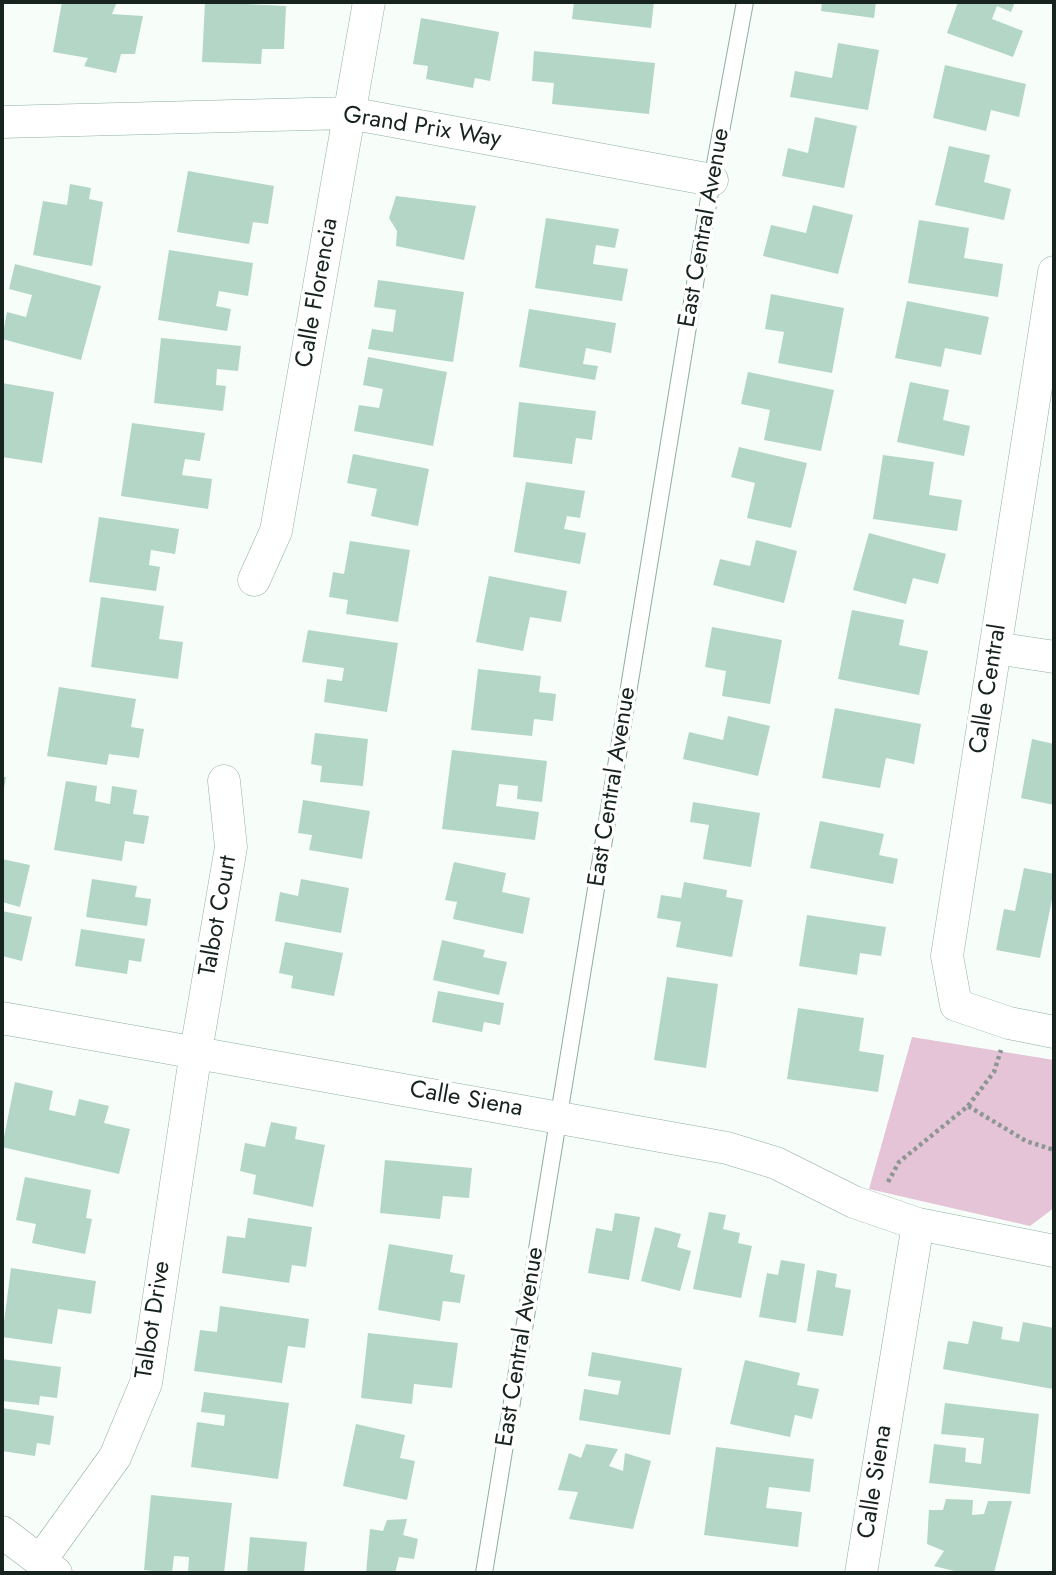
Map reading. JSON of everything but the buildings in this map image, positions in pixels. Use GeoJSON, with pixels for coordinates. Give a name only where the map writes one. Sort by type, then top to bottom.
{"type":"FeatureCollection","features":[{"type":"Feature","properties":{"kind":"street","name":"Calle Florencia"},"geometry":{"type":"LineString","coordinates":[[254,580],[276,531],[369,2]]}},
{"type":"Feature","properties":{"kind":"street","name":"Grand Prix Way"},"geometry":{"type":"LineString","coordinates":[[2,122],[349,113],[712,180]]}},
{"type":"Feature","properties":{"kind":"street","name":"Calle Central"},"geometry":{"type":"LineString","coordinates":[[1054,272],[947,957],[956,1005],[1009,1023],[1054,1032]]}},
{"type":"Feature","properties":{"kind":"street"},"geometry":{"type":"LineString","coordinates":[[995,648],[1054,657]]}},
{"type":"Feature","properties":{"kind":"street","name":"Talbot Court"},"geometry":{"type":"LineString","coordinates":[[196,1051],[231,847],[224,781]]}},
{"type":"Feature","properties":{"kind":"street","name":"Calle Siena"},"geometry":{"type":"LineString","coordinates":[[2,1018],[559,1117],[752,1156],[776,1163],[872,1208],[918,1224],[1054,1251]]}},
{"type":"Feature","properties":{"kind":"street","name":"Talbot Drive"},"geometry":{"type":"LineString","coordinates":[[48,1567],[115,1457],[146,1383],[196,1051]]}},
{"type":"Feature","properties":{"kind":"street","name":"Calle Siena"},"geometry":{"type":"LineString","coordinates":[[861,1573],[918,1224]]}},
{"type":"Feature","properties":{"kind":"street"},"geometry":{"type":"LineString","coordinates":[[2,1532],[48,1567]]}},
{"type":"Feature","properties":{"kind":"lane","name":"East Central Avenue"},"geometry":{"type":"LineString","coordinates":[[484,1573],[712,180],[745,2]]}},
{"type":"Feature","properties":{"kind":"path"},"geometry":{"type":"LineString","coordinates":[[872,1208],[899,1162],[968,1106],[994,1072],[1009,1023]]}},
{"type":"Feature","properties":{"kind":"path"},"geometry":{"type":"LineString","coordinates":[[968,1106],[1026,1141],[1054,1150]]}},
{"type":"Feature","properties":{"kind":"shaded area"},"geometry":{"type":"Polygon","coordinates":[[[912,1037],[1054,1060],[1054,1208],[1030,1226],[869,1189],[912,1037]]]}}]}
